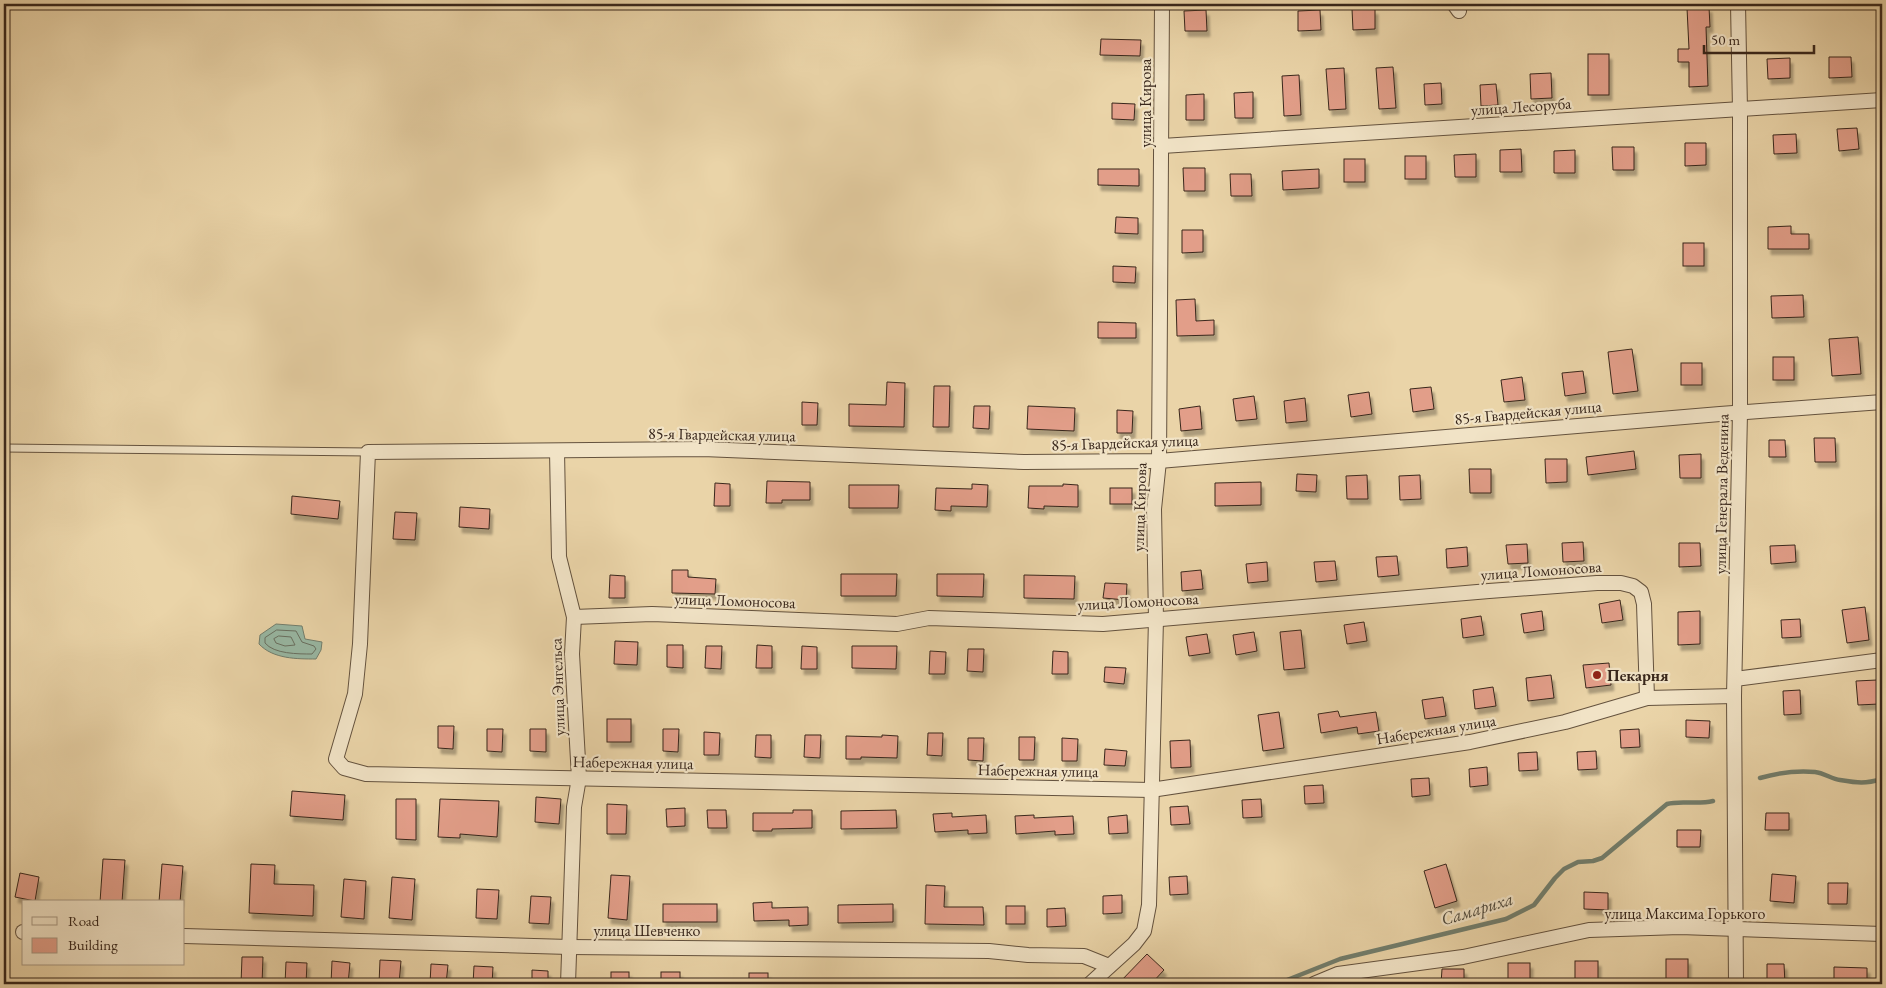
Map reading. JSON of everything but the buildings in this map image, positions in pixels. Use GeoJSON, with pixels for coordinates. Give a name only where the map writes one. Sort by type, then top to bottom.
{"type":"FeatureCollection","features":[{"type":"Feature","properties":{"kind":"street","name":"улица Кирова"},"geometry":{"type":"LineString","coordinates":[[1090,984],[1134,944],[1144,931],[1150,905],[1156,619],[1154,509],[1159,461],[1162,4]]}},
{"type":"Feature","properties":{"kind":"street","name":"улица Генерала Веденина"},"geometry":{"type":"LineString","coordinates":[[1736,984],[1734,696],[1740,413],[1738,4]]}},
{"type":"Feature","properties":{"kind":"street","name":"улица Лесоруба"},"geometry":{"type":"LineString","coordinates":[[1162,146],[1882,100]]}},
{"type":"Feature","properties":{"kind":"street","name":"85-я Гвардейская улица"},"geometry":{"type":"LineString","coordinates":[[368,452],[703,450],[1024,462],[1159,461],[1882,402]]}},
{"type":"Feature","properties":{"kind":"street","name":"улица Энгельса"},"geometry":{"type":"LineString","coordinates":[[557,451],[559,557],[574,617],[572,654],[579,778],[574,808],[568,984]]}},
{"type":"Feature","properties":{"kind":"street","name":"Набережная улица"},"geometry":{"type":"LineString","coordinates":[[368,452],[359,660],[355,694],[336,759],[344,768],[366,774],[1151,790],[1470,742],[1565,722],[1647,698],[1734,696]]}},
{"type":"Feature","properties":{"kind":"street","name":"улица Ломоносова"},"geometry":{"type":"LineString","coordinates":[[574,617],[652,614],[897,624],[929,618],[1103,624],[1597,583],[1621,583],[1633,586],[1641,592],[1644,604],[1647,698]]}},
{"type":"Feature","properties":{"kind":"street"},"geometry":{"type":"LineString","coordinates":[[1735,678],[1882,660]]}},
{"type":"Feature","properties":{"kind":"street","name":"улица Максима Горького"},"geometry":{"type":"LineString","coordinates":[[1314,984],[1338,974],[1464,957],[1589,930],[1680,927],[1882,934]]}},
{"type":"Feature","properties":{"kind":"street","name":"улица Шевченко"},"geometry":{"type":"LineString","coordinates":[[185,936],[569,947],[989,951],[1028,955],[1084,956],[1109,966]]}},
{"type":"Feature","properties":{"kind":"lane"},"geometry":{"type":"LineString","coordinates":[[4,448],[368,452]]}},
{"type":"Feature","properties":{"kind":"water"},"geometry":{"type":"Polygon","coordinates":[[[276,624],[302,626],[305,639],[322,642],[321,650],[316,659],[278,655],[271,653],[259,644],[260,635],[276,624]]]}},
{"type":"Feature","properties":{"kind":"waterway","name":"Самариха"},"geometry":{"type":"LineString","coordinates":[[1760,778],[1781,773],[1808,771],[1857,782],[1871,782],[1882,779]]}},
{"type":"Feature","properties":{"kind":"waterway","name":"Самариха"},"geometry":{"type":"LineString","coordinates":[[1277,984],[1340,959],[1506,919],[1534,905],[1564,869],[1578,862],[1602,858],[1667,804],[1713,801]]}},
{"type":"Feature","properties":{"kind":"place","name":"Пекарня"},"geometry":{"type":"Point","coordinates":[1597,675]}}]}
